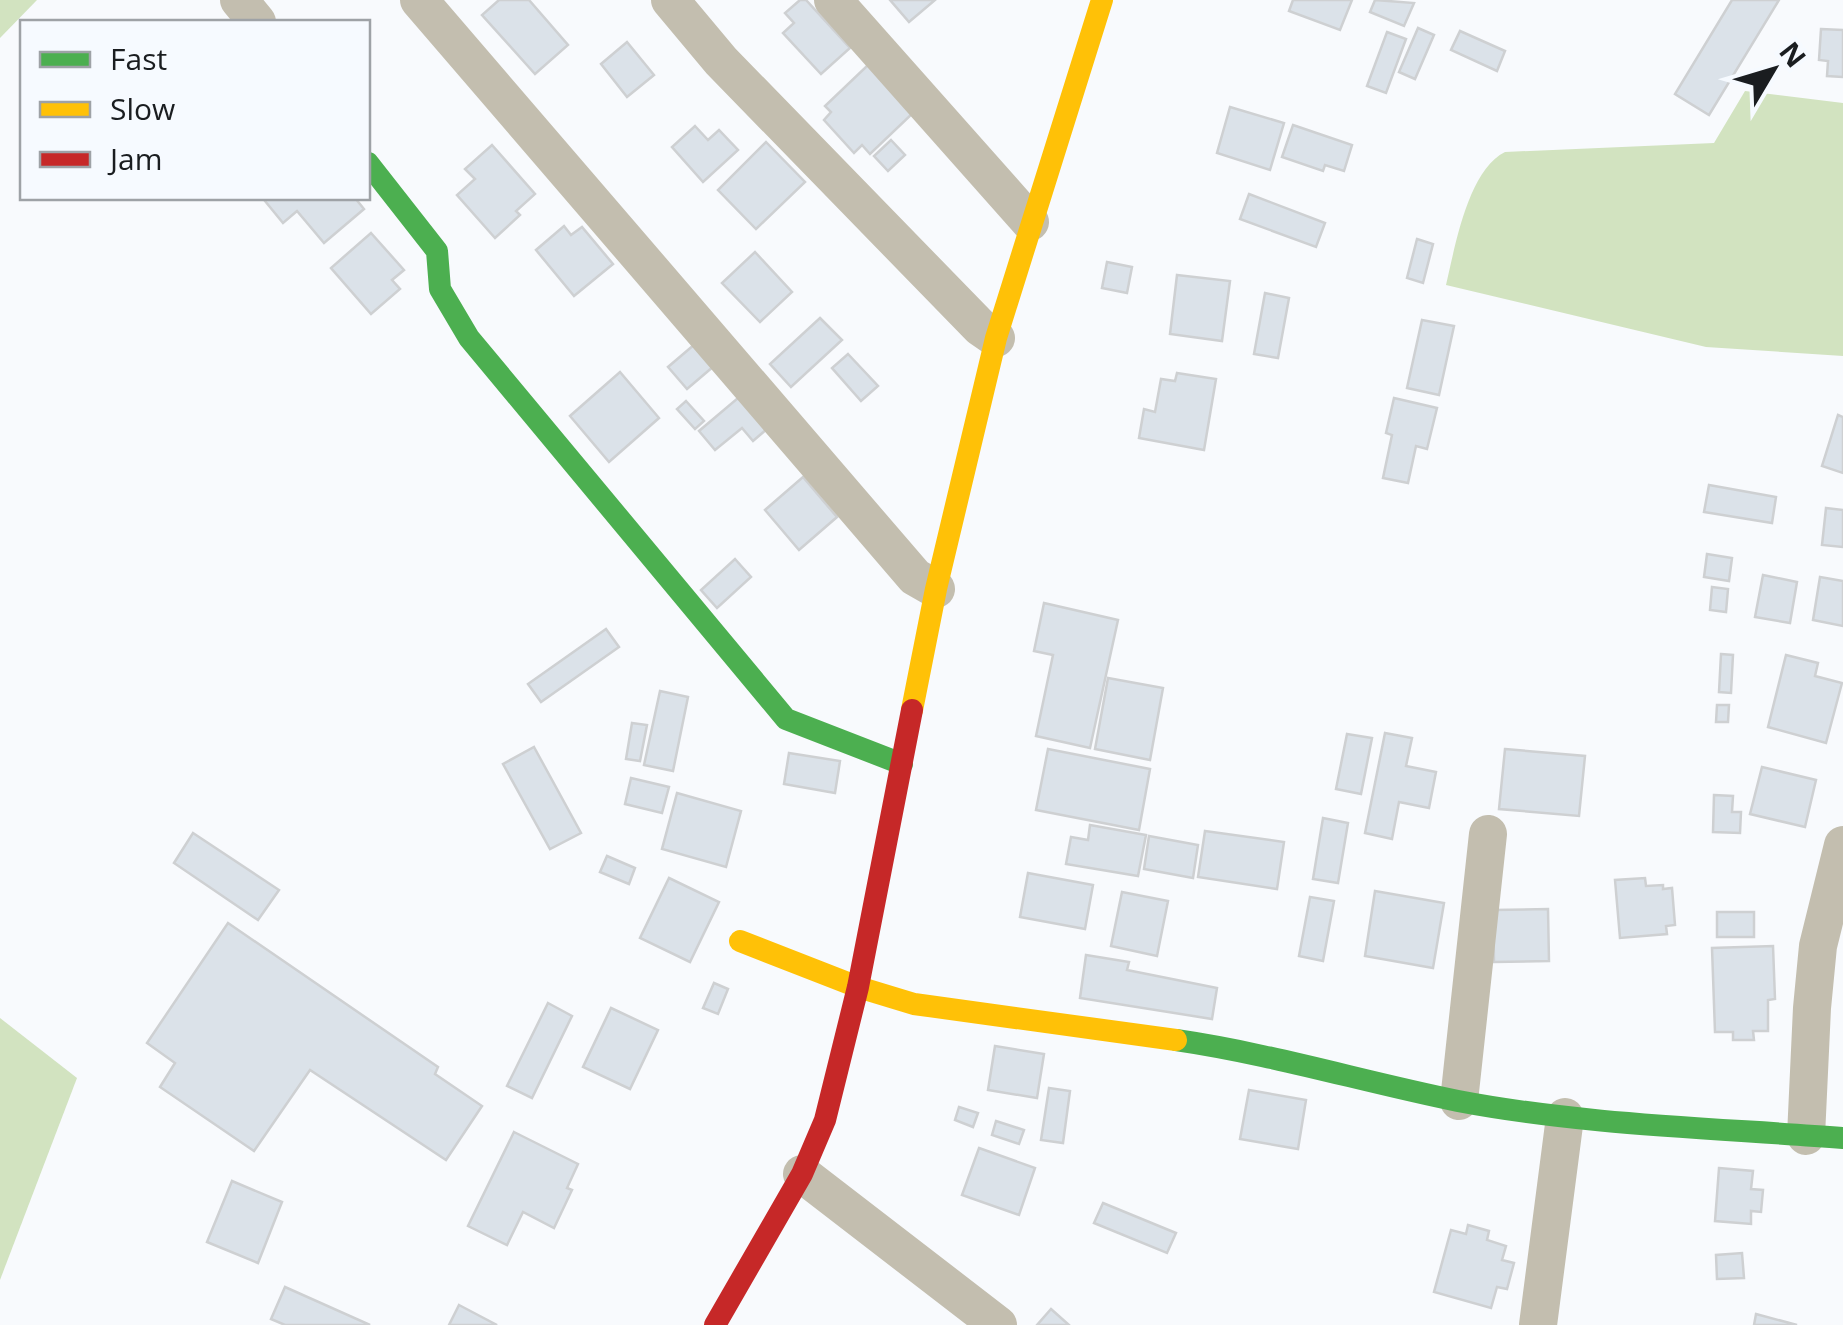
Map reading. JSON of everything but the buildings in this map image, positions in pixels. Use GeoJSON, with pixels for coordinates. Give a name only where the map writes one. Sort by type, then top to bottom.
{"type":"FeatureCollection","features":[{"type":"Feature","properties":{"kind":"street"},"geometry":{"type":"LineString","coordinates":[[239,0],[255,20]]}},
{"type":"Feature","properties":{"kind":"street"},"geometry":{"type":"LineString","coordinates":[[419,0],[915,577],[936,589]]}},
{"type":"Feature","properties":{"kind":"street"},"geometry":{"type":"LineString","coordinates":[[670,0],[721,62],[980,327],[996,338]]}},
{"type":"Feature","properties":{"kind":"street"},"geometry":{"type":"LineString","coordinates":[[832,0],[1030,222]]}},
{"type":"Feature","properties":{"kind":"street"},"geometry":{"type":"LineString","coordinates":[[715,1325],[802,1174],[825,1120],[858,987],[936,589],[996,338],[1102,0]]}},
{"type":"Feature","properties":{"kind":"street"},"geometry":{"type":"LineString","coordinates":[[370,166],[437,251],[440,289],[469,338],[786,719],[902,764]]}},
{"type":"Feature","properties":{"kind":"street"},"geometry":{"type":"LineString","coordinates":[[1460,1101],[1488,834]]}},
{"type":"Feature","properties":{"kind":"street"},"geometry":{"type":"LineString","coordinates":[[740,941],[858,987],[914,1004],[1224,1047],[1460,1101],[1564,1117],[1824,1137],[1818,946],[1843,845]]}},
{"type":"Feature","properties":{"kind":"street"},"geometry":{"type":"LineString","coordinates":[[1538,1325],[1564,1117]]}},
{"type":"Feature","properties":{"kind":"street"},"geometry":{"type":"LineString","coordinates":[[802,1174],[998,1325]]}},
{"type":"Feature","properties":{"kind":"green space"},"geometry":{"type":"Polygon","coordinates":[[[0,0],[37,0],[0,38],[0,0]]]}},
{"type":"Feature","properties":{"kind":"green space"},"geometry":{"type":"Polygon","coordinates":[[[1745,91],[1843,103],[1843,356],[1706,347],[1446,285],[1472,192],[1492,161],[1505,152],[1714,143],[1745,91]]]}},
{"type":"Feature","properties":{"kind":"green space"},"geometry":{"type":"Polygon","coordinates":[[[0,1018],[77,1078],[0,1280],[0,1018]]]}},
{"type":"Feature","properties":{"kind":"traffic: fast"},"geometry":{"type":"LineString","coordinates":[[370,166],[437,251],[440,289],[469,338],[786,719],[902,764]]}},
{"type":"Feature","properties":{"kind":"traffic: fast"},"geometry":{"type":"LineString","coordinates":[[1176,1040],[1505,1109],[1601,1121],[1843,1138]]}},
{"type":"Feature","properties":{"kind":"traffic: slow"},"geometry":{"type":"LineString","coordinates":[[912,710],[936,589],[996,338],[1102,0]]}},
{"type":"Feature","properties":{"kind":"traffic: slow"},"geometry":{"type":"LineString","coordinates":[[740,941],[858,987],[914,1004],[1176,1040]]}},
{"type":"Feature","properties":{"kind":"traffic: jam"},"geometry":{"type":"LineString","coordinates":[[715,1325],[802,1174],[825,1120],[858,987],[912,710]]}}]}
